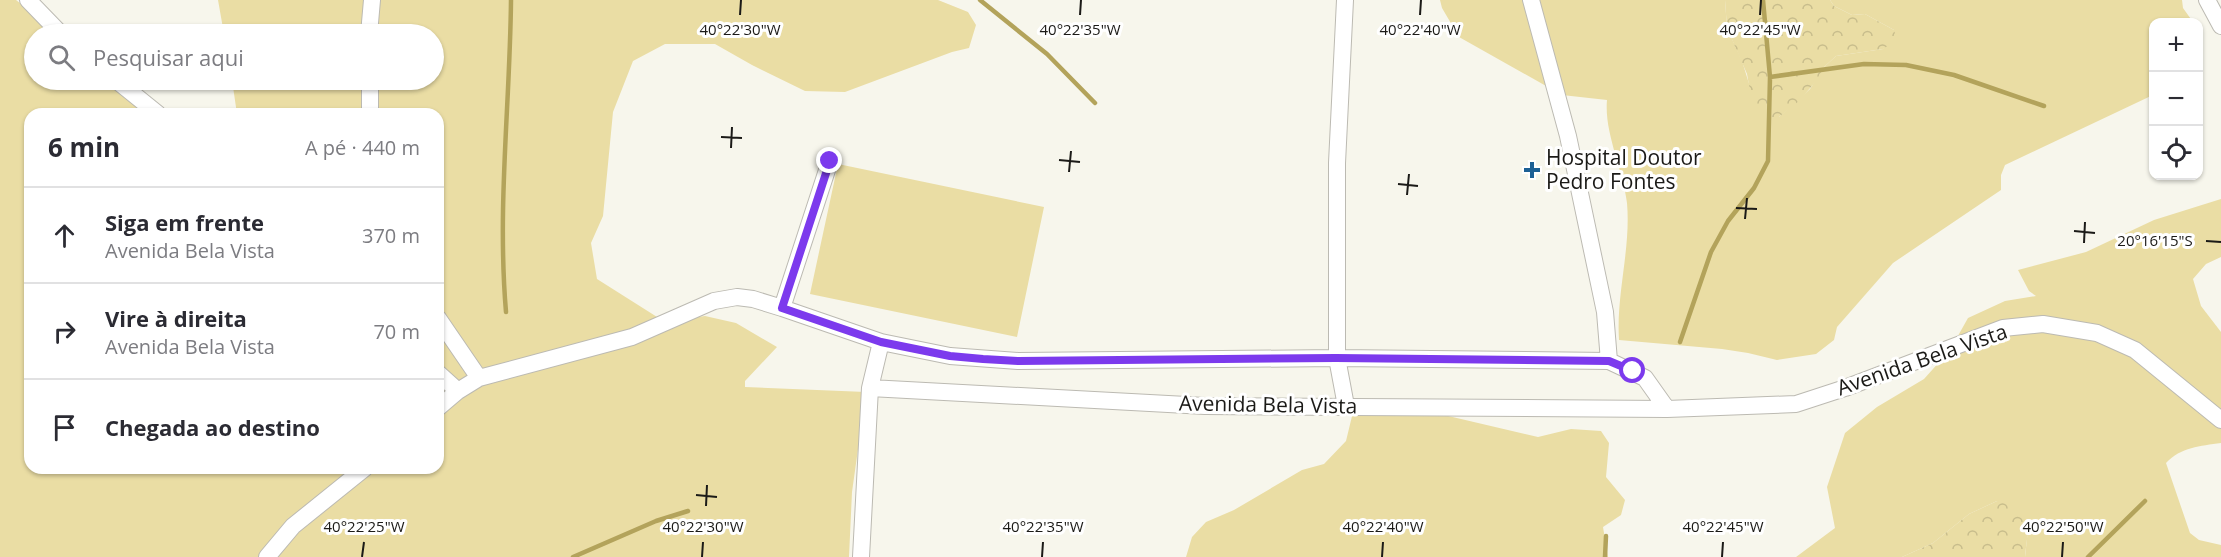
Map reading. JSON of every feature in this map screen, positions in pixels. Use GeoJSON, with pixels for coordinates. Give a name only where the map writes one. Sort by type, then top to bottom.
{"type":"FeatureCollection","features":[{"type":"Feature","properties":{"kind":"street"},"geometry":{"type":"LineString","coordinates":[[28,0],[51,24]]}},
{"type":"Feature","properties":{"kind":"street"},"geometry":{"type":"LineString","coordinates":[[370,24],[372,0]]}},
{"type":"Feature","properties":{"kind":"street"},"geometry":{"type":"LineString","coordinates":[[1346,0],[1337,162],[1336,358],[1346,406]]}},
{"type":"Feature","properties":{"kind":"street"},"geometry":{"type":"LineString","coordinates":[[1531,0],[1568,136],[1605,312],[1609,361]]}},
{"type":"Feature","properties":{"kind":"street"},"geometry":{"type":"LineString","coordinates":[[2207,0],[2221,26]]}},
{"type":"Feature","properties":{"kind":"street"},"geometry":{"type":"LineString","coordinates":[[128,90],[151,108]]}},
{"type":"Feature","properties":{"kind":"street"},"geometry":{"type":"LineString","coordinates":[[370,90],[370,108]]}},
{"type":"Feature","properties":{"kind":"street"},"geometry":{"type":"LineString","coordinates":[[782,308],[830,161]]}},
{"type":"Feature","properties":{"kind":"street"},"geometry":{"type":"LineString","coordinates":[[444,403],[479,378],[565,357],[632,337],[726,298],[753,299],[881,342],[950,356],[1018,361],[1336,358],[1609,361],[1645,378],[1667,409]]}},
{"type":"Feature","properties":{"kind":"street","name":"Avenida Bela Vista"},"geometry":{"type":"LineString","coordinates":[[870,388],[1205,406],[1667,409],[1796,404],[1845,388],[2003,328],[2043,324],[2097,333],[2135,350],[2221,420]]}},
{"type":"Feature","properties":{"kind":"street"},"geometry":{"type":"LineString","coordinates":[[444,327],[479,378]]}},
{"type":"Feature","properties":{"kind":"street"},"geometry":{"type":"LineString","coordinates":[[861,557],[870,388],[881,342]]}},
{"type":"Feature","properties":{"kind":"street"},"geometry":{"type":"LineString","coordinates":[[444,379],[458,392]]}},
{"type":"Feature","properties":{"kind":"street"},"geometry":{"type":"LineString","coordinates":[[267,557],[293,526],[358,474]]}},
{"type":"Feature","properties":{"kind":"green space"},"geometry":{"type":"Polygon","coordinates":[[[0,0],[16,0],[47,24],[24,24],[24,90],[130,90],[153,108],[24,108],[24,474],[444,474],[444,108],[236,108],[233,90],[444,90],[444,24],[222,24],[218,0],[938,0],[968,12],[976,25],[969,48],[952,52],[845,92],[805,91],[715,44],[665,44],[633,61],[613,112],[603,216],[591,243],[597,279],[665,322],[705,316],[736,323],[777,347],[745,381],[745,387],[866,392],[852,492],[849,557],[0,557],[0,0]]]}},
{"type":"Feature","properties":{"kind":"green space"},"geometry":{"type":"Polygon","coordinates":[[[1440,0],[1725,0],[1727,28],[1742,61],[1751,90],[1779,117],[1810,89],[1823,68],[1836,56],[1883,49],[1894,30],[1865,14],[1852,15],[1834,6],[1830,0],[2182,0],[2183,8],[2190,18],[2149,18],[2149,97],[2005,165],[2001,175],[2001,190],[1893,263],[1837,327],[1834,340],[1816,354],[1777,360],[1722,349],[1619,340],[1628,220],[1625,190],[1608,125],[1607,100],[1562,95],[1459,37],[1442,8],[1440,0]]]}},
{"type":"Feature","properties":{"kind":"green space"},"geometry":{"type":"Polygon","coordinates":[[[1725,0],[1830,0],[1834,6],[1852,15],[1865,14],[1894,30],[1897,40],[1883,49],[1836,56],[1823,68],[1817,80],[1799,101],[1779,117],[1764,124],[1754,114],[1747,74],[1727,28],[1725,0]]]}},
{"type":"Feature","properties":{"kind":"green space"},"geometry":{"type":"Polygon","coordinates":[[[838,164],[1044,207],[1017,337],[810,294],[838,164]]]}},
{"type":"Feature","properties":{"kind":"green space"},"geometry":{"type":"Polygon","coordinates":[[[2221,199],[2221,257],[2206,264],[2193,279],[2201,306],[2221,332],[2221,443],[2184,450],[2166,463],[2190,533],[2199,540],[2221,545],[2221,557],[2025,557],[2028,529],[1997,501],[1969,514],[1933,543],[1902,557],[1796,557],[1835,528],[1827,487],[1845,433],[1877,407],[1924,379],[1950,350],[1968,318],[2005,301],[2036,296],[2029,291],[2018,270],[2086,252],[2154,220],[2221,199]]]}},
{"type":"Feature","properties":{"kind":"green space"},"geometry":{"type":"Polygon","coordinates":[[[1353,412],[1444,415],[1538,437],[1571,429],[1601,431],[1609,443],[1606,477],[1625,500],[1621,515],[1603,527],[1608,557],[1186,557],[1192,537],[1206,522],[1234,510],[1302,470],[1324,464],[1346,441],[1353,412]]]}},
{"type":"Feature","properties":{"kind":"green space"},"geometry":{"type":"Polygon","coordinates":[[[1997,501],[2016,504],[2025,513],[2028,528],[2025,557],[1902,557],[1933,543],[1969,514],[1997,501]]]}},
{"type":"Feature","properties":{"kind":"waterway"},"geometry":{"type":"LineString","coordinates":[[506,312],[503,195],[511,0]]}},
{"type":"Feature","properties":{"kind":"waterway"},"geometry":{"type":"LineString","coordinates":[[980,0],[1047,54],[1095,103]]}},
{"type":"Feature","properties":{"kind":"waterway"},"geometry":{"type":"LineString","coordinates":[[1680,342],[1711,252],[1728,221],[1754,188],[1768,161],[1770,77],[1763,0]]}},
{"type":"Feature","properties":{"kind":"waterway"},"geometry":{"type":"LineString","coordinates":[[1770,77],[1864,64],[1906,65],[1954,75],[2044,106]]}},
{"type":"Feature","properties":{"kind":"waterway"},"geometry":{"type":"LineString","coordinates":[[2088,557],[2145,501]]}},
{"type":"Feature","properties":{"kind":"waterway"},"geometry":{"type":"LineString","coordinates":[[573,557],[656,521],[688,511]]}},
{"type":"Feature","properties":{"kind":"waterway"},"geometry":{"type":"LineString","coordinates":[[1605,557],[1606,536]]}},
{"type":"Feature","properties":{"kind":"place","name":"Hospital Doutor Pedro Fontes"},"geometry":{"type":"Point","coordinates":[1532,170]}},
{"type":"Feature","properties":{"kind":"route"},"geometry":{"type":"LineString","coordinates":[[830,161],[782,308],[881,342],[950,356],[1018,361],[1336,358],[1609,361],[1633,371]]}}]}
